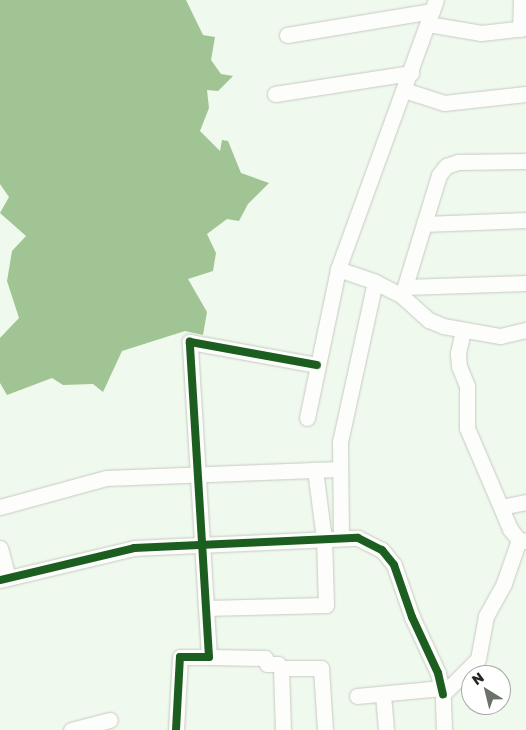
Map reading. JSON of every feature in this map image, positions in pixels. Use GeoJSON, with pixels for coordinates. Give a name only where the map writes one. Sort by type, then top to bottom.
{"type":"FeatureCollection","features":[{"type":"Feature","properties":{"kind":"street"},"geometry":{"type":"LineString","coordinates":[[287,35],[432,12],[481,33],[523,29],[520,0]]}},
{"type":"Feature","properties":{"kind":"street"},"geometry":{"type":"LineString","coordinates":[[307,418],[338,270],[432,12]]}},
{"type":"Feature","properties":{"kind":"street"},"geometry":{"type":"LineString","coordinates":[[275,94],[410,73]]}},
{"type":"Feature","properties":{"kind":"street"},"geometry":{"type":"LineString","coordinates":[[404,90],[444,103],[526,94]]}},
{"type":"Feature","properties":{"kind":"street"},"geometry":{"type":"LineString","coordinates":[[403,292],[439,175],[446,166],[458,162],[526,161]]}},
{"type":"Feature","properties":{"kind":"street"},"geometry":{"type":"LineString","coordinates":[[424,224],[526,220]]}},
{"type":"Feature","properties":{"kind":"street"},"geometry":{"type":"LineString","coordinates":[[338,270],[403,292],[526,283]]}},
{"type":"Feature","properties":{"kind":"street"},"geometry":{"type":"LineString","coordinates":[[341,538],[340,442],[376,282]]}},
{"type":"Feature","properties":{"kind":"street"},"geometry":{"type":"LineString","coordinates":[[403,292],[428,320],[463,331],[500,336],[526,330]]}},
{"type":"Feature","properties":{"kind":"street"},"geometry":{"type":"LineString","coordinates":[[357,696],[442,691],[478,659],[486,616],[504,583],[522,541],[510,529],[467,428],[467,386],[459,366],[458,353],[463,331]]}},
{"type":"Feature","properties":{"kind":"street"},"geometry":{"type":"LineString","coordinates":[[209,657],[196,475],[190,342],[317,365]]}},
{"type":"Feature","properties":{"kind":"street"},"geometry":{"type":"LineString","coordinates":[[0,506],[106,478],[340,469]]}},
{"type":"Feature","properties":{"kind":"street"},"geometry":{"type":"LineString","coordinates":[[206,608],[326,605],[324,538],[315,470]]}},
{"type":"Feature","properties":{"kind":"street"},"geometry":{"type":"LineString","coordinates":[[501,507],[526,502]]}},
{"type":"Feature","properties":{"kind":"street"},"geometry":{"type":"LineString","coordinates":[[0,548],[4,579],[134,548],[324,538],[358,538],[382,550],[394,565],[442,691],[444,730]]}},
{"type":"Feature","properties":{"kind":"street"},"geometry":{"type":"LineString","coordinates":[[176,730],[180,658],[209,657],[265,658],[267,664],[278,664],[281,668],[283,730]]}},
{"type":"Feature","properties":{"kind":"street"},"geometry":{"type":"LineString","coordinates":[[281,668],[321,668],[325,730]]}},
{"type":"Feature","properties":{"kind":"street"},"geometry":{"type":"LineString","coordinates":[[383,695],[386,730]]}},
{"type":"Feature","properties":{"kind":"street"},"geometry":{"type":"LineString","coordinates":[[71,730],[110,720]]}},
{"type":"Feature","properties":{"kind":"shaded area"},"geometry":{"type":"Polygon","coordinates":[[[0,0],[186,0],[203,35],[215,37],[211,60],[221,74],[233,76],[218,91],[207,90],[209,108],[200,131],[220,151],[222,140],[228,141],[241,173],[269,183],[248,204],[239,221],[227,219],[207,234],[216,253],[213,271],[188,279],[207,312],[203,335],[185,331],[122,351],[103,392],[93,384],[63,385],[52,378],[7,395],[0,383],[0,338],[19,318],[7,281],[12,251],[26,236],[0,213],[9,197],[0,184],[0,0]]]}},
{"type":"Feature","properties":{"kind":"cycle path"},"geometry":{"type":"LineString","coordinates":[[176,730],[180,657],[209,657],[190,342],[317,365]]}},
{"type":"Feature","properties":{"kind":"cycle path"},"geometry":{"type":"LineString","coordinates":[[0,580],[134,548],[358,538],[382,550],[394,565],[412,617],[438,673],[443,694]]}}]}
